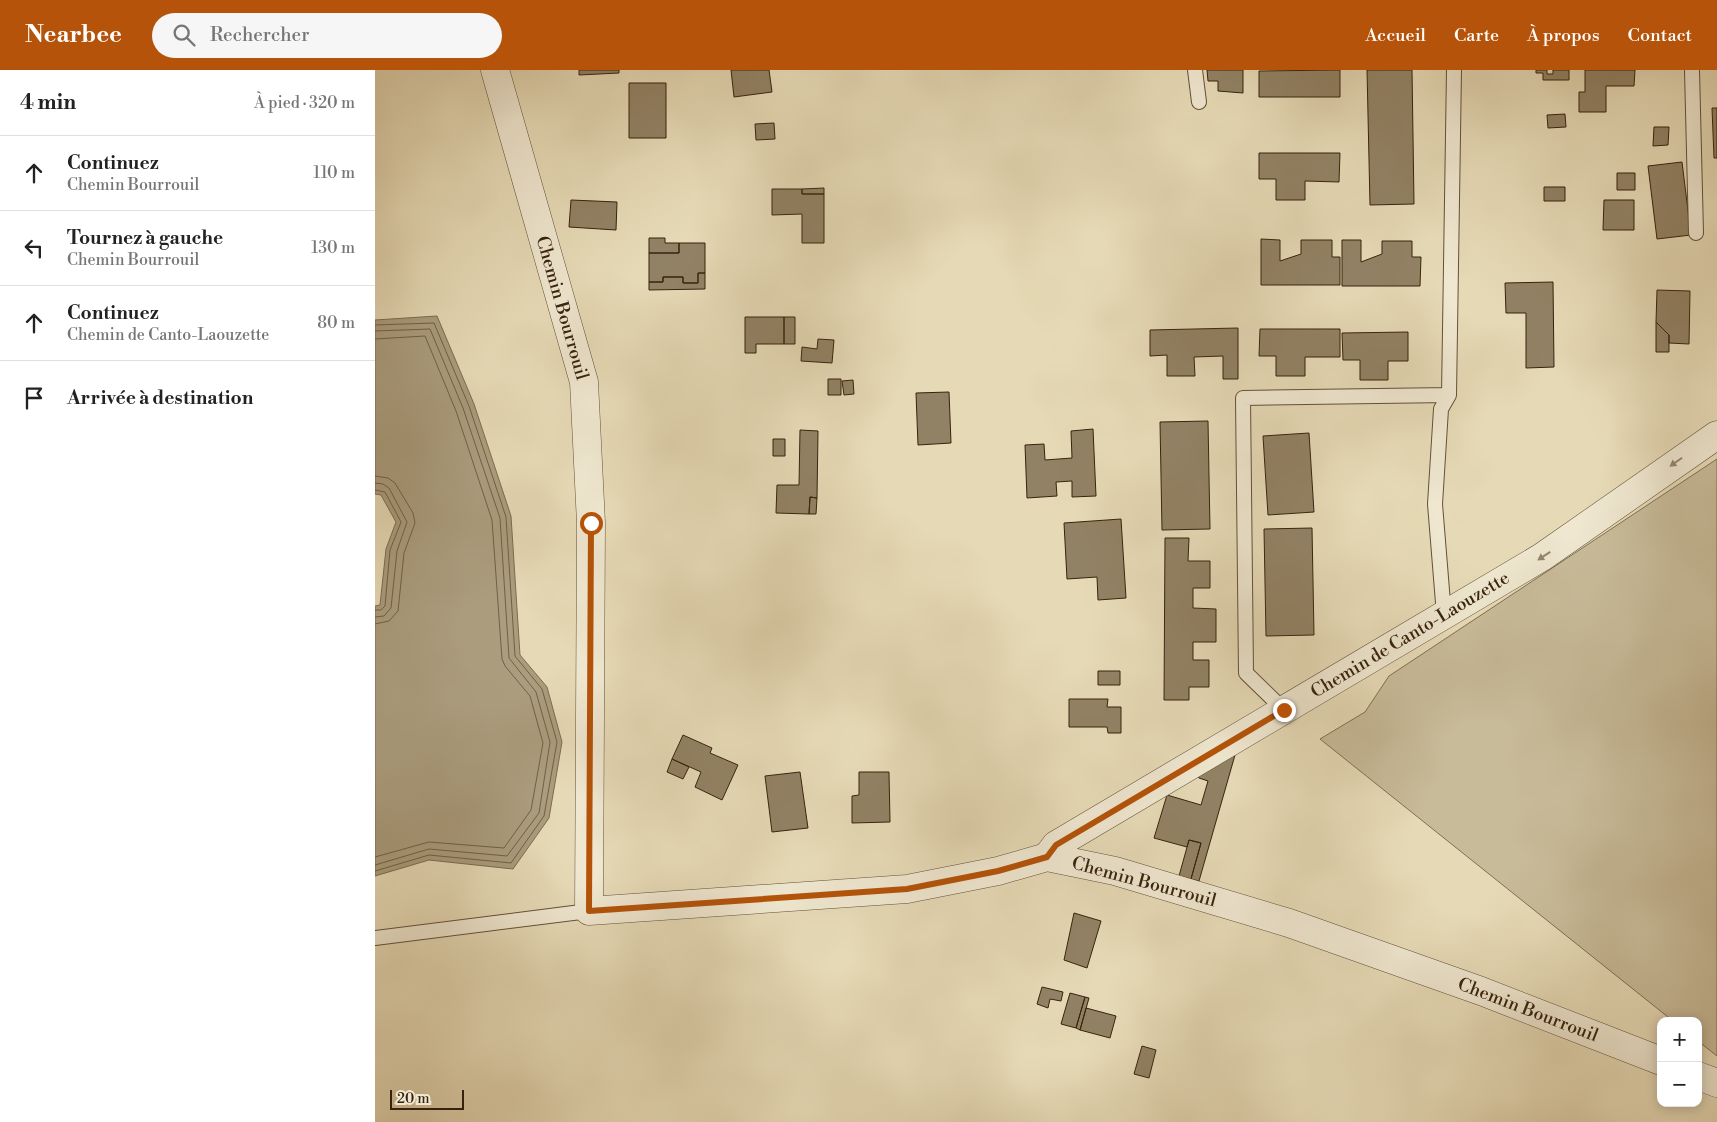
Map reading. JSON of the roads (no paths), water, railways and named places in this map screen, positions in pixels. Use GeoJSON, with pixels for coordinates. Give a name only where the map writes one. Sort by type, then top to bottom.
{"type":"FeatureCollection","features":[{"type":"Feature","properties":{"kind":"street","name":"Chemin Bourrouil"},"geometry":{"type":"LineString","coordinates":[[495,70],[584,382],[591,532],[589,911],[907,889],[998,871],[1047,857],[1115,871],[1289,923],[1481,991],[1657,1059]]}},
{"type":"Feature","properties":{"kind":"street","name":"Chemin de Canto-Laouzette"},"geometry":{"type":"LineString","coordinates":[[1047,857],[1056,845],[1542,557],[1717,435]]}},
{"type":"Feature","properties":{"kind":"street"},"geometry":{"type":"LineString","coordinates":[[1702,1077],[1717,1083]]}},
{"type":"Feature","properties":{"kind":"lane"},"geometry":{"type":"LineString","coordinates":[[1195,70],[1199,102]]}},
{"type":"Feature","properties":{"kind":"lane"},"geometry":{"type":"LineString","coordinates":[[1444,615],[1435,504],[1441,410],[1449,395],[1454,70]]}},
{"type":"Feature","properties":{"kind":"lane"},"geometry":{"type":"LineString","coordinates":[[1692,70],[1696,233]]}},
{"type":"Feature","properties":{"kind":"lane"},"geometry":{"type":"LineString","coordinates":[[1284,710],[1245,673],[1243,398],[1449,395]]}},
{"type":"Feature","properties":{"kind":"lane"},"geometry":{"type":"LineString","coordinates":[[375,938],[589,911]]}},
{"type":"Feature","properties":{"kind":"water"},"geometry":{"type":"Polygon","coordinates":[[[437,316],[474,404],[511,516],[520,655],[547,687],[562,742],[549,818],[513,869],[429,860],[375,876],[375,606],[380,605],[386,549],[396,522],[381,495],[375,494],[375,320],[437,316]]]}}]}
